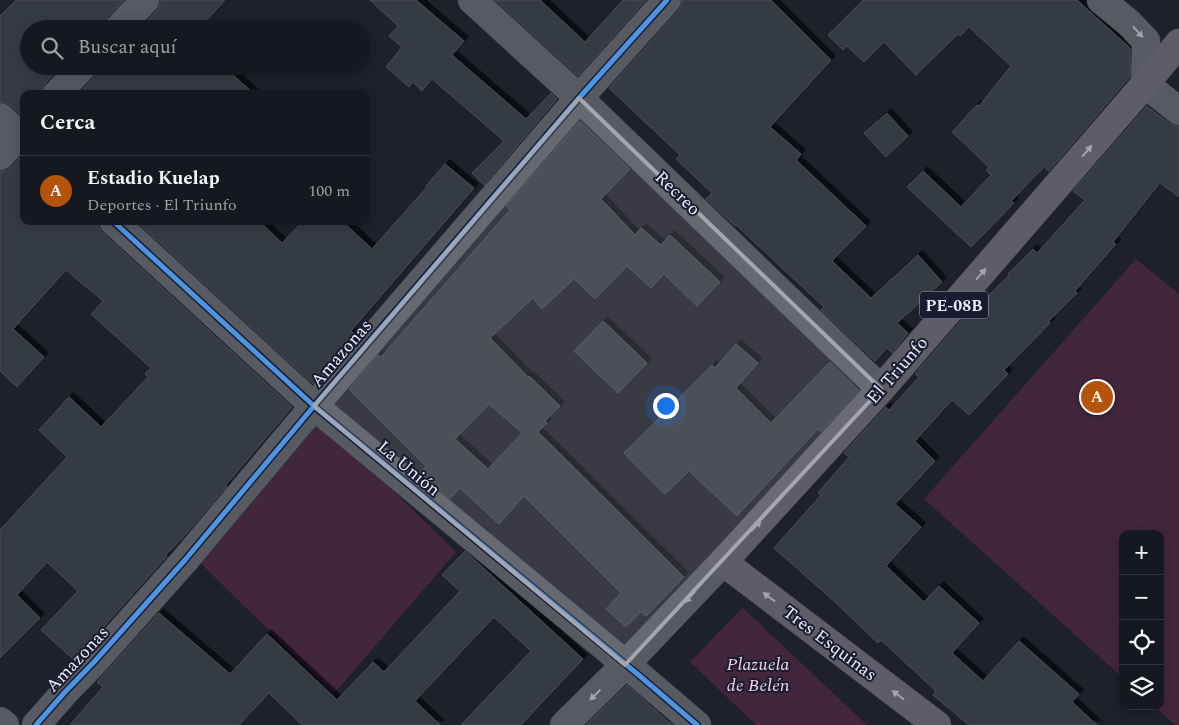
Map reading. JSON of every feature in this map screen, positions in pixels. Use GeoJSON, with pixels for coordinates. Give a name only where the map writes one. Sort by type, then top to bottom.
{"type":"FeatureCollection","features":[{"type":"Feature","properties":{"kind":"highway","name":"El Triunfo"},"geometry":{"type":"LineString","coordinates":[[723,562],[881,389],[1179,43]]}},
{"type":"Feature","properties":{"kind":"highway","name":"Tres Esquinas"},"geometry":{"type":"LineString","coordinates":[[723,562],[936,725]]}},
{"type":"Feature","properties":{"kind":"street"},"geometry":{"type":"LineString","coordinates":[[126,20],[145,0]]}},
{"type":"Feature","properties":{"kind":"street","name":"Recreo"},"geometry":{"type":"LineString","coordinates":[[472,0],[579,98],[881,389]]}},
{"type":"Feature","properties":{"kind":"street","name":"Amazonas"},"geometry":{"type":"LineString","coordinates":[[36,725],[185,560],[314,406],[579,98],[667,0]]}},
{"type":"Feature","properties":{"kind":"street"},"geometry":{"type":"LineString","coordinates":[[1101,0],[1130,23],[1146,41],[1145,84],[1179,112]]}},
{"type":"Feature","properties":{"kind":"street"},"geometry":{"type":"LineString","coordinates":[[61,90],[75,75]]}},
{"type":"Feature","properties":{"kind":"street"},"geometry":{"type":"LineString","coordinates":[[0,156],[17,130]]}},
{"type":"Feature","properties":{"kind":"street","name":"La Unión"},"geometry":{"type":"LineString","coordinates":[[117,225],[314,406],[641,677],[696,725]]}},
{"type":"Feature","properties":{"kind":"street","name":"El Triunfo"},"geometry":{"type":"LineString","coordinates":[[564,725],[625,665],[723,562]]}},
{"type":"Feature","properties":{"kind":"street"},"geometry":{"type":"LineString","coordinates":[[0,721],[5,725]]}},
{"type":"Feature","properties":{"kind":"highlighted area"},"geometry":{"type":"Polygon","coordinates":[[[579,98],[881,389],[625,665],[314,406],[579,98]]]}},
{"type":"Feature","properties":{"kind":"green space"},"geometry":{"type":"Polygon","coordinates":[[[1136,259],[1179,294],[1179,725],[1175,725],[1158,710],[1164,710],[1164,530],[1119,530],[1119,674],[924,499],[1136,259]]]}},
{"type":"Feature","properties":{"kind":"green space"},"geometry":{"type":"Polygon","coordinates":[[[320,419],[456,552],[334,694],[193,556],[320,419]]]}},
{"type":"Feature","properties":{"kind":"green space","name":"Plazuela de Belén"},"geometry":{"type":"Polygon","coordinates":[[[743,607],[867,725],[756,725],[690,662],[743,607]]]}},
{"type":"Feature","properties":{"kind":"building"},"geometry":{"type":"Polygon","coordinates":[[[16,0],[124,0],[106,20],[20,20],[20,75],[53,75],[43,90],[20,90],[20,114],[10,105],[0,102],[0,16],[16,0]]]}},
{"type":"Feature","properties":{"kind":"building"},"geometry":{"type":"Polygon","coordinates":[[[160,0],[225,0],[207,20],[148,20],[160,4],[160,0]]]}},
{"type":"Feature","properties":{"kind":"building"},"geometry":{"type":"Polygon","coordinates":[[[370,0],[416,0],[464,41],[452,55],[526,119],[551,93],[557,99],[484,185],[472,173],[504,141],[432,79],[422,91],[413,82],[409,87],[386,67],[402,47],[389,36],[398,26],[370,0]]]}},
{"type":"Feature","properties":{"kind":"building"},"geometry":{"type":"Polygon","coordinates":[[[495,0],[540,0],[585,42],[623,0],[646,0],[578,76],[495,0]]]}},
{"type":"Feature","properties":{"kind":"building"},"geometry":{"type":"Polygon","coordinates":[[[682,0],[771,0],[831,60],[770,127],[801,154],[796,160],[866,226],[832,261],[871,298],[918,255],[942,282],[897,323],[908,333],[892,353],[887,348],[875,361],[821,310],[824,307],[706,199],[712,193],[676,159],[680,155],[609,88],[679,10],[682,0]]]}},
{"type":"Feature","properties":{"kind":"building"},"geometry":{"type":"Polygon","coordinates":[[[863,0],[1077,0],[1130,48],[1130,77],[1049,171],[1044,167],[1011,201],[1014,203],[971,247],[907,187],[923,171],[961,207],[991,175],[986,170],[989,167],[952,132],[977,105],[979,106],[1011,66],[969,27],[960,36],[958,34],[916,75],[884,42],[864,62],[847,46],[843,50],[828,35],[863,0]]]}},
{"type":"Feature","properties":{"kind":"building"},"geometry":{"type":"Polygon","coordinates":[[[233,75],[250,90],[83,90],[95,76],[233,75]]]}},
{"type":"Feature","properties":{"kind":"building"},"geometry":{"type":"Polygon","coordinates":[[[1147,106],[1169,123],[1179,126],[1179,197],[1160,183],[1113,242],[1116,244],[1075,291],[1077,293],[1004,370],[1008,374],[969,415],[952,400],[915,441],[935,461],[895,504],[921,527],[886,566],[924,602],[939,586],[979,623],[952,653],[983,681],[1019,641],[1079,694],[1072,702],[1097,725],[969,725],[933,695],[936,691],[881,640],[878,643],[774,548],[821,495],[818,493],[849,457],[844,453],[886,407],[889,410],[919,377],[915,374],[972,308],[974,310],[1033,249],[1037,253],[1085,200],[1073,191],[1147,106]]]}},
{"type":"Feature","properties":{"kind":"building"},"geometry":{"type":"Polygon","coordinates":[[[887,113],[908,136],[886,157],[864,133],[887,113]]]}},
{"type":"Feature","properties":{"kind":"building"},"geometry":{"type":"Polygon","coordinates":[[[580,121],[630,169],[601,199],[635,235],[641,228],[661,245],[670,235],[720,282],[697,306],[664,274],[651,288],[627,266],[595,299],[574,279],[542,309],[533,298],[490,338],[560,406],[545,421],[547,423],[538,432],[684,577],[646,616],[641,612],[626,627],[606,609],[621,593],[524,496],[499,524],[460,488],[450,499],[420,473],[426,466],[349,389],[378,355],[381,357],[510,210],[506,206],[580,121]],[[489,404],[455,439],[488,469],[522,433],[489,404]]]}},
{"type":"Feature","properties":{"kind":"building"},"geometry":{"type":"Polygon","coordinates":[[[20,157],[20,225],[98,225],[102,232],[292,407],[186,534],[74,660],[41,630],[78,591],[47,562],[17,595],[40,618],[0,658],[0,530],[67,457],[39,430],[69,397],[101,427],[148,377],[145,374],[151,368],[91,314],[103,301],[66,270],[13,329],[44,357],[17,387],[0,371],[0,171],[5,171],[20,157]]]}},
{"type":"Feature","properties":{"kind":"building"},"geometry":{"type":"Polygon","coordinates":[[[445,164],[474,188],[351,331],[355,335],[313,384],[140,225],[263,225],[282,243],[299,225],[346,225],[372,249],[445,164]]]}},
{"type":"Feature","properties":{"kind":"building"},"geometry":{"type":"Polygon","coordinates":[[[603,321],[647,363],[618,393],[574,351],[603,321]]]}},
{"type":"Feature","properties":{"kind":"building"},"geometry":{"type":"Polygon","coordinates":[[[736,344],[758,363],[736,388],[771,423],[830,362],[859,390],[821,432],[818,429],[737,516],[689,471],[665,494],[624,453],[712,365],[715,368],[736,344]]]}},
{"type":"Feature","properties":{"kind":"building"},"geometry":{"type":"Polygon","coordinates":[[[465,551],[583,659],[521,725],[461,725],[531,651],[494,617],[415,701],[440,725],[302,725],[269,693],[239,725],[70,725],[103,687],[97,682],[159,613],[230,674],[267,634],[337,700],[373,662],[384,672],[460,591],[442,575],[465,551]]]}},
{"type":"Feature","properties":{"kind":"building"},"geometry":{"type":"Polygon","coordinates":[[[627,685],[669,722],[673,725],[586,725],[627,685]]]}},
{"type":"Feature","properties":{"kind":"cycle path"},"geometry":{"type":"LineString","coordinates":[[36,725],[185,560],[314,406],[579,98],[667,0]]}},
{"type":"Feature","properties":{"kind":"cycle path"},"geometry":{"type":"LineString","coordinates":[[117,225],[314,406],[697,725]]}},
{"type":"Feature","properties":{"kind":"place","name":"Estadio Kuelap"},"geometry":{"type":"Point","coordinates":[1097,397]}}]}
